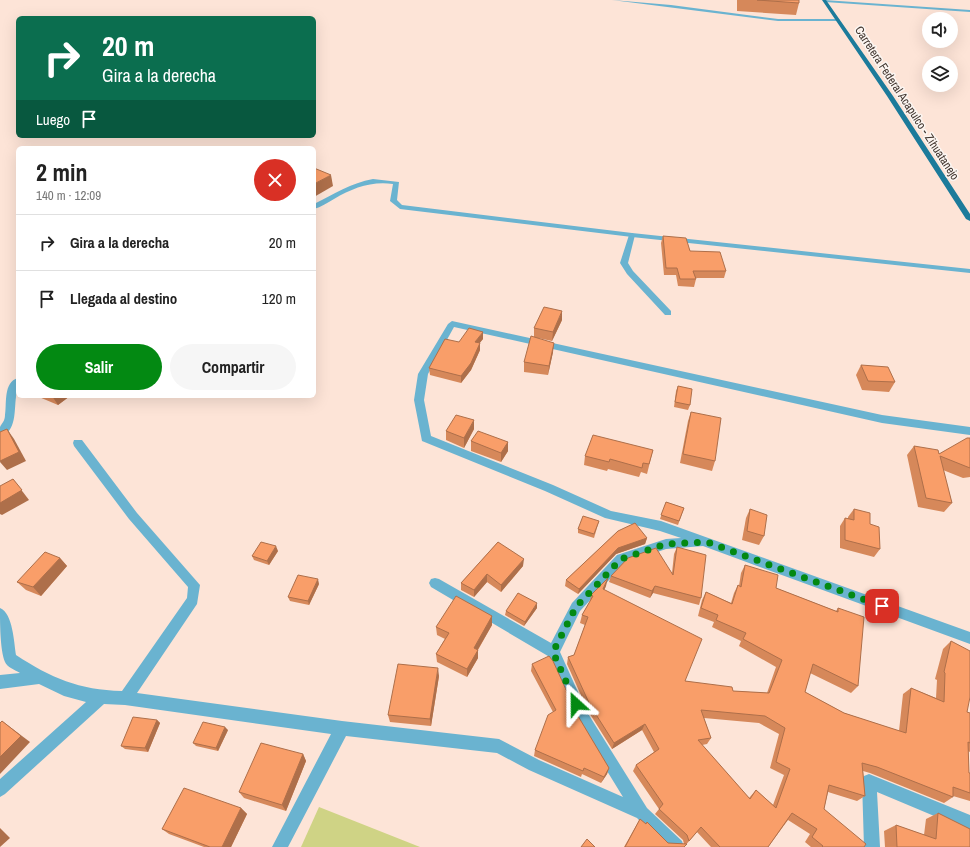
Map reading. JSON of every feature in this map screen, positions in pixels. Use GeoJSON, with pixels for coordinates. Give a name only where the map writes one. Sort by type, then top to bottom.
{"type":"FeatureCollection","features":[{"type":"Feature","properties":{"kind":"main road","name":"Carretera Federal Acapulco - Zihuatanejo"},"geometry":{"type":"LineString","coordinates":[[824,1],[970,219]]}},
{"type":"Feature","properties":{"kind":"street"},"geometry":{"type":"LineString","coordinates":[[824,1],[970,11]]}},
{"type":"Feature","properties":{"kind":"street"},"geometry":{"type":"LineString","coordinates":[[857,3],[865,8],[875,10],[962,15]]}},
{"type":"Feature","properties":{"kind":"street"},"geometry":{"type":"LineString","coordinates":[[316,206],[369,180],[385,180],[397,183],[393,201],[400,207],[632,235],[970,271]]}},
{"type":"Feature","properties":{"kind":"street"},"geometry":{"type":"LineString","coordinates":[[970,431],[882,419],[742,389],[494,332],[452,324],[422,374],[419,400],[426,438],[549,488],[609,515],[661,526],[970,638]]}},
{"type":"Feature","properties":{"kind":"street"},"geometry":{"type":"LineString","coordinates":[[0,433],[7,428],[11,416],[5,396],[16,383]]}},
{"type":"Feature","properties":{"kind":"street"},"geometry":{"type":"LineString","coordinates":[[78,443],[133,516],[194,585],[193,600],[126,698]]}},
{"type":"Feature","properties":{"kind":"street"},"geometry":{"type":"LineString","coordinates":[[553,652],[576,607],[621,559],[666,544],[707,542]]}},
{"type":"Feature","properties":{"kind":"street"},"geometry":{"type":"LineString","coordinates":[[435,583],[553,652],[582,717],[642,813],[676,847]]}},
{"type":"Feature","properties":{"kind":"street"},"geometry":{"type":"LineString","coordinates":[[0,614],[2,618],[3,648],[10,659],[38,678],[64,689],[101,698],[126,698],[342,728],[500,746],[534,765],[642,813]]}},
{"type":"Feature","properties":{"kind":"street"},"geometry":{"type":"LineString","coordinates":[[0,682],[38,678]]}},
{"type":"Feature","properties":{"kind":"street"},"geometry":{"type":"LineString","coordinates":[[0,789],[101,698]]}},
{"type":"Feature","properties":{"kind":"street"},"geometry":{"type":"LineString","coordinates":[[280,847],[342,728]]}},
{"type":"Feature","properties":{"kind":"street"},"geometry":{"type":"LineString","coordinates":[[872,847],[869,781],[970,823]]}},
{"type":"Feature","properties":{"kind":"lane"},"geometry":{"type":"LineString","coordinates":[[614,0],[778,20],[838,20]]}},
{"type":"Feature","properties":{"kind":"lane"},"geometry":{"type":"LineString","coordinates":[[632,235],[624,263],[630,272],[668,313]]}},
{"type":"Feature","properties":{"kind":"green space"},"geometry":{"type":"Polygon","coordinates":[[[319,807],[420,847],[301,847],[319,807]]]}},
{"type":"Feature","properties":{"kind":"building"},"geometry":{"type":"Polygon","coordinates":[[[757,0],[799,0],[799,3],[757,0]]]}},
{"type":"Feature","properties":{"kind":"building"},"geometry":{"type":"Polygon","coordinates":[[[316,169],[331,175],[316,183],[316,169]]]}},
{"type":"Feature","properties":{"kind":"building"},"geometry":{"type":"Polygon","coordinates":[[[663,236],[686,238],[690,251],[720,252],[726,271],[693,271],[696,279],[680,279],[677,268],[666,268],[663,236]]]}},
{"type":"Feature","properties":{"kind":"building"},"geometry":{"type":"Polygon","coordinates":[[[544,307],[562,311],[553,332],[534,328],[544,307]]]}},
{"type":"Feature","properties":{"kind":"building"},"geometry":{"type":"Polygon","coordinates":[[[469,328],[483,332],[475,342],[480,343],[471,363],[461,376],[429,368],[445,339],[459,342],[469,328]]]}},
{"type":"Feature","properties":{"kind":"building"},"geometry":{"type":"Polygon","coordinates":[[[531,336],[554,343],[549,366],[524,362],[531,336]]]}},
{"type":"Feature","properties":{"kind":"building"},"geometry":{"type":"Polygon","coordinates":[[[861,365],[888,367],[895,382],[868,381],[861,365]]]}},
{"type":"Feature","properties":{"kind":"building"},"geometry":{"type":"Polygon","coordinates":[[[678,386],[692,389],[690,405],[675,402],[678,386]]]}},
{"type":"Feature","properties":{"kind":"building"},"geometry":{"type":"Polygon","coordinates":[[[691,412],[721,418],[715,461],[683,454],[691,412]]]}},
{"type":"Feature","properties":{"kind":"building"},"geometry":{"type":"Polygon","coordinates":[[[456,415],[474,420],[464,438],[446,431],[456,415]]]}},
{"type":"Feature","properties":{"kind":"building"},"geometry":{"type":"Polygon","coordinates":[[[7,429],[19,452],[0,461],[0,432],[7,429]]]}},
{"type":"Feature","properties":{"kind":"building"},"geometry":{"type":"Polygon","coordinates":[[[478,431],[508,442],[501,453],[471,441],[478,431]]]}},
{"type":"Feature","properties":{"kind":"building"},"geometry":{"type":"Polygon","coordinates":[[[593,435],[653,450],[649,464],[643,463],[642,468],[610,459],[609,462],[585,456],[593,435]]]}},
{"type":"Feature","properties":{"kind":"building"},"geometry":{"type":"Polygon","coordinates":[[[967,438],[970,438],[970,468],[940,456],[952,503],[926,498],[914,446],[938,450],[939,454],[967,438]]]}},
{"type":"Feature","properties":{"kind":"building"},"geometry":{"type":"Polygon","coordinates":[[[13,479],[22,490],[0,503],[0,486],[13,479]]]}},
{"type":"Feature","properties":{"kind":"building"},"geometry":{"type":"Polygon","coordinates":[[[666,502],[684,508],[679,521],[661,515],[666,502]]]}},
{"type":"Feature","properties":{"kind":"building"},"geometry":{"type":"Polygon","coordinates":[[[750,509],[767,515],[764,536],[747,531],[750,509]]]}},
{"type":"Feature","properties":{"kind":"building"},"geometry":{"type":"Polygon","coordinates":[[[854,509],[870,513],[870,524],[879,527],[880,549],[845,540],[845,518],[854,520],[854,509]]]}},
{"type":"Feature","properties":{"kind":"building"},"geometry":{"type":"Polygon","coordinates":[[[583,516],[599,521],[594,534],[578,529],[583,516]]]}},
{"type":"Feature","properties":{"kind":"building"},"geometry":{"type":"Polygon","coordinates":[[[635,523],[647,538],[618,548],[579,589],[566,580],[618,531],[635,523]]]}},
{"type":"Feature","properties":{"kind":"building"},"geometry":{"type":"Polygon","coordinates":[[[261,542],[276,546],[267,561],[252,556],[261,542]]]}},
{"type":"Feature","properties":{"kind":"building"},"geometry":{"type":"Polygon","coordinates":[[[498,542],[524,559],[501,585],[487,574],[474,590],[461,583],[498,542]]]}},
{"type":"Feature","properties":{"kind":"building"},"geometry":{"type":"Polygon","coordinates":[[[677,547],[706,555],[701,598],[655,586],[652,591],[611,576],[628,558],[656,548],[673,575],[677,547]]]}},
{"type":"Feature","properties":{"kind":"building"},"geometry":{"type":"Polygon","coordinates":[[[45,552],[60,558],[33,587],[17,582],[45,552]]]}},
{"type":"Feature","properties":{"kind":"building"},"geometry":{"type":"Polygon","coordinates":[[[745,565],[778,575],[776,588],[838,612],[838,608],[864,617],[858,686],[813,664],[805,692],[844,713],[906,733],[911,688],[944,702],[944,672],[951,641],[970,651],[970,697],[967,712],[970,713],[970,743],[968,742],[970,793],[953,787],[953,797],[877,767],[862,763],[865,796],[829,785],[824,809],[866,844],[864,847],[822,847],[823,846],[812,837],[817,829],[792,813],[768,847],[720,847],[701,827],[689,841],[687,835],[659,809],[663,804],[636,765],[659,749],[645,724],[614,743],[590,705],[568,657],[574,655],[588,617],[582,615],[593,596],[591,595],[608,578],[603,589],[702,639],[685,681],[732,687],[733,691],[769,693],[782,660],[743,639],[746,633],[716,620],[718,615],[701,608],[706,592],[732,604],[738,585],[741,587],[745,565]],[[701,710],[711,738],[698,740],[750,799],[756,790],[776,808],[790,769],[776,762],[785,728],[765,716],[701,710]]]}},
{"type":"Feature","properties":{"kind":"building"},"geometry":{"type":"Polygon","coordinates":[[[298,575],[318,579],[308,601],[288,597],[298,575]]]}},
{"type":"Feature","properties":{"kind":"building"},"geometry":{"type":"Polygon","coordinates":[[[518,593],[537,603],[525,622],[506,611],[518,593]]]}},
{"type":"Feature","properties":{"kind":"building"},"geometry":{"type":"Polygon","coordinates":[[[456,596],[492,616],[474,648],[478,650],[467,669],[436,654],[449,633],[436,627],[456,596]]]}},
{"type":"Feature","properties":{"kind":"building"},"geometry":{"type":"Polygon","coordinates":[[[549,656],[553,661],[578,716],[609,768],[604,777],[584,768],[583,771],[535,750],[548,715],[556,710],[532,664],[549,656]]]}},
{"type":"Feature","properties":{"kind":"building"},"geometry":{"type":"Polygon","coordinates":[[[398,664],[438,668],[430,719],[388,715],[398,664]]]}},
{"type":"Feature","properties":{"kind":"building"},"geometry":{"type":"Polygon","coordinates":[[[133,717],[157,720],[145,748],[121,746],[133,717]]]}},
{"type":"Feature","properties":{"kind":"building"},"geometry":{"type":"Polygon","coordinates":[[[2,721],[21,736],[0,757],[0,723],[2,721]]]}},
{"type":"Feature","properties":{"kind":"building"},"geometry":{"type":"Polygon","coordinates":[[[203,722],[225,727],[216,748],[193,743],[203,722]]]}},
{"type":"Feature","properties":{"kind":"building"},"geometry":{"type":"Polygon","coordinates":[[[261,743],[303,754],[282,805],[239,792],[261,743]]]}},
{"type":"Feature","properties":{"kind":"building"},"geometry":{"type":"Polygon","coordinates":[[[184,788],[241,808],[222,847],[210,847],[162,829],[184,788]]]}},
{"type":"Feature","properties":{"kind":"building"},"geometry":{"type":"Polygon","coordinates":[[[938,813],[970,829],[970,847],[897,847],[896,825],[936,839],[938,813]]]}},
{"type":"Feature","properties":{"kind":"building"},"geometry":{"type":"Polygon","coordinates":[[[640,819],[646,824],[647,822],[668,843],[687,844],[684,847],[625,847],[640,819]]]}},
{"type":"Feature","properties":{"kind":"building"},"geometry":{"type":"Polygon","coordinates":[[[587,839],[595,847],[581,847],[587,839]]]}},
{"type":"Feature","properties":{"kind":"route"},"geometry":{"type":"LineString","coordinates":[[576,704],[553,652],[576,607],[597,582],[621,559],[644,550],[666,544],[707,542],[882,606]]}}]}
